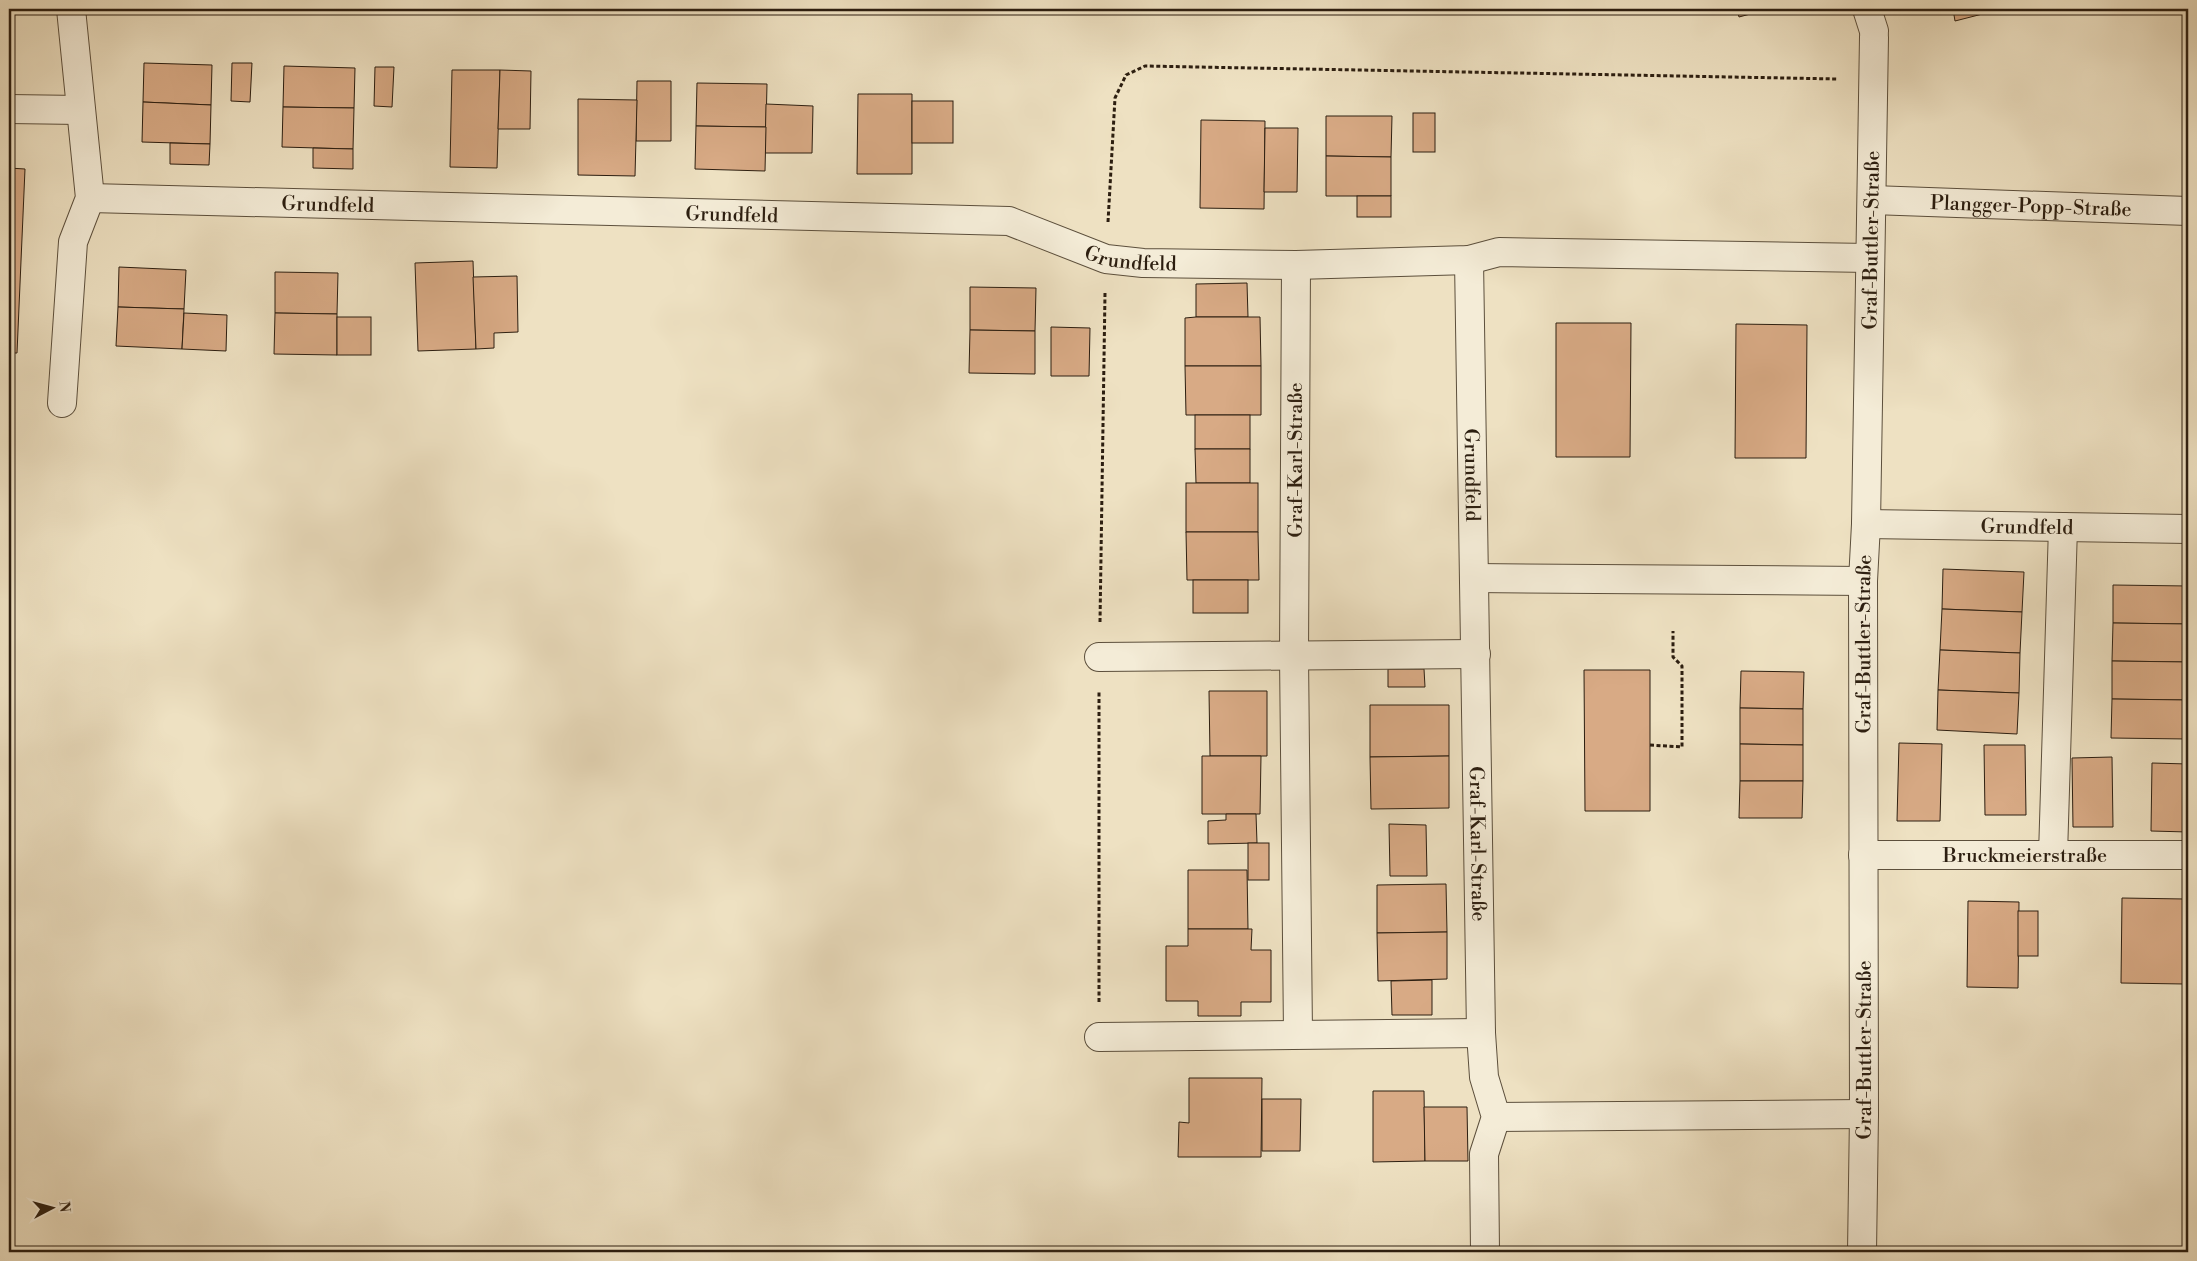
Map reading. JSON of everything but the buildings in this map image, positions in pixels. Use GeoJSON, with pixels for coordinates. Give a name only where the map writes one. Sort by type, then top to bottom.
{"type":"FeatureCollection","features":[{"type":"Feature","properties":{"kind":"street"},"geometry":{"type":"LineString","coordinates":[[62,403],[73,242],[90,198],[70,9]]}},
{"type":"Feature","properties":{"kind":"street","name":"Graf-Buttler-Straße"},"geometry":{"type":"LineString","coordinates":[[1862,1252],[1864,1114],[1863,580],[1866,524],[1869,258],[1875,79],[1872,26]]}},
{"type":"Feature","properties":{"kind":"street"},"geometry":{"type":"LineString","coordinates":[[9,109],[80,110]]}},
{"type":"Feature","properties":{"kind":"street","name":"Grundfeld"},"geometry":{"type":"LineString","coordinates":[[90,198],[1009,222],[1106,258],[1143,263],[1296,265],[1469,260],[1474,578]]}},
{"type":"Feature","properties":{"kind":"street","name":"Plangger-Popp-Straße"},"geometry":{"type":"LineString","coordinates":[[1872,200],[2188,211]]}},
{"type":"Feature","properties":{"kind":"street"},"geometry":{"type":"LineString","coordinates":[[1469,260],[1499,252],[1869,258]]}},
{"type":"Feature","properties":{"kind":"street","name":"Graf-Karl-Straße"},"geometry":{"type":"LineString","coordinates":[[1296,265],[1294,656],[1298,1034]]}},
{"type":"Feature","properties":{"kind":"street","name":"Grundfeld"},"geometry":{"type":"LineString","coordinates":[[1866,524],[2188,529]]}},
{"type":"Feature","properties":{"kind":"street"},"geometry":{"type":"LineString","coordinates":[[2053,855],[2063,527]]}},
{"type":"Feature","properties":{"kind":"street"},"geometry":{"type":"LineString","coordinates":[[1474,578],[1863,580]]}},
{"type":"Feature","properties":{"kind":"street","name":"Graf-Karl-Straße"},"geometry":{"type":"LineString","coordinates":[[1474,578],[1481,1033],[1484,1077],[1496,1117]]}},
{"type":"Feature","properties":{"kind":"street"},"geometry":{"type":"LineString","coordinates":[[1099,657],[1476,654]]}},
{"type":"Feature","properties":{"kind":"street","name":"Bruckmeierstraße"},"geometry":{"type":"LineString","coordinates":[[1863,854],[2188,855]]}},
{"type":"Feature","properties":{"kind":"street"},"geometry":{"type":"LineString","coordinates":[[1099,1037],[1481,1033]]}},
{"type":"Feature","properties":{"kind":"street"},"geometry":{"type":"LineString","coordinates":[[1485,1252],[1484,1154],[1496,1117],[1864,1114]]}},
{"type":"Feature","properties":{"kind":"path"},"geometry":{"type":"LineString","coordinates":[[1106,258],[1115,98],[1126,75],[1145,66],[1875,79]]}},
{"type":"Feature","properties":{"kind":"path"},"geometry":{"type":"LineString","coordinates":[[1650,746],[1682,746],[1682,666],[1673,657],[1673,631]]}}]}
